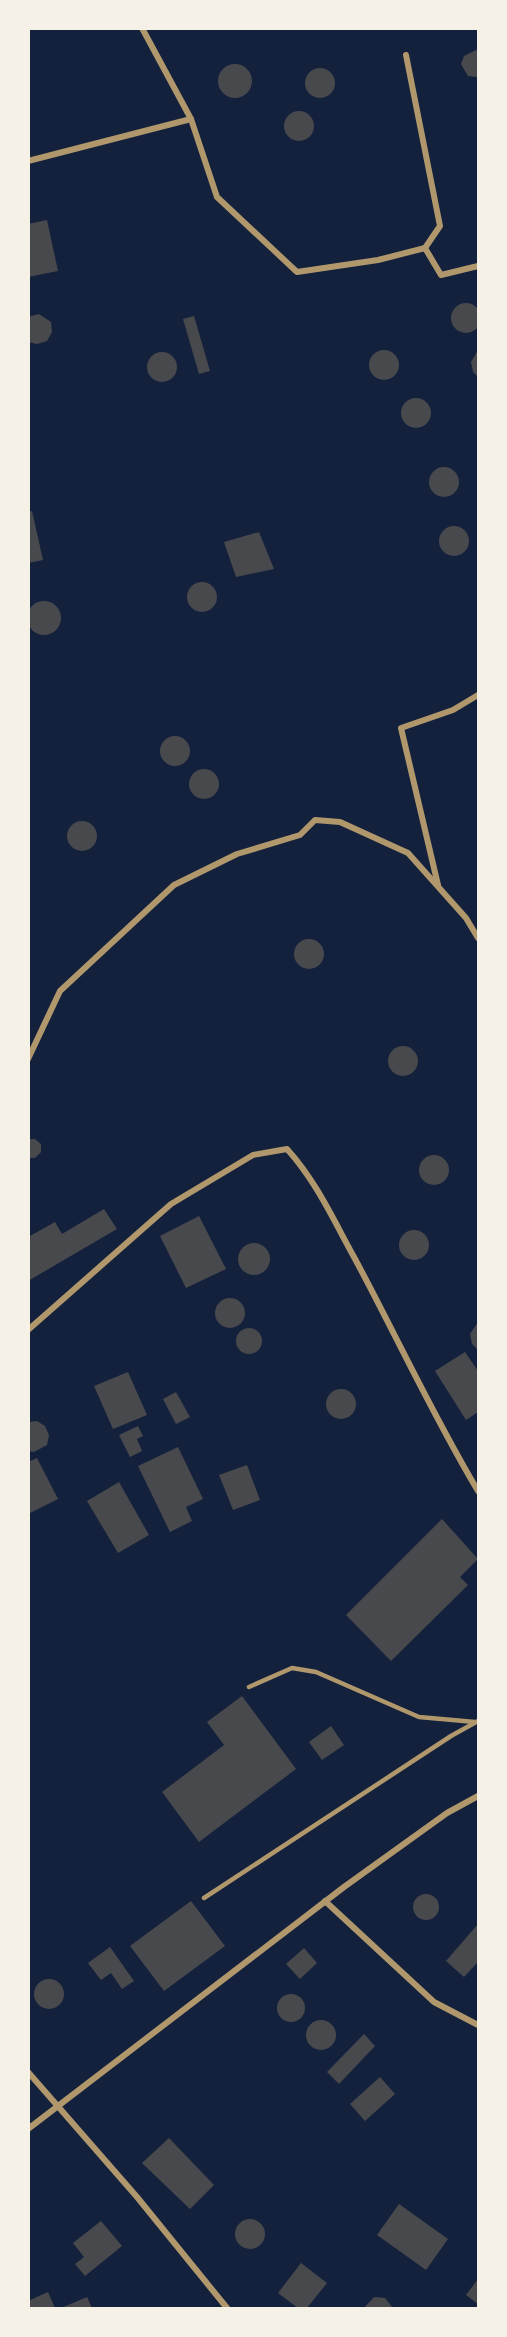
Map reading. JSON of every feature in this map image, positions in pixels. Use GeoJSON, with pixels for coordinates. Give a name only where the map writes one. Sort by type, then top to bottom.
{"type":"FeatureCollection","features":[{"type":"Feature","properties":{"kind":"street"},"geometry":{"type":"LineString","coordinates":[[142,28],[191,120],[217,197],[297,272],[378,260],[425,248],[440,226],[406,55]]}},
{"type":"Feature","properties":{"kind":"street"},"geometry":{"type":"LineString","coordinates":[[28,161],[191,120]]}},
{"type":"Feature","properties":{"kind":"street"},"geometry":{"type":"LineString","coordinates":[[425,248],[441,274],[478,266]]}},
{"type":"Feature","properties":{"kind":"street"},"geometry":{"type":"LineString","coordinates":[[439,889],[401,728],[453,710],[478,695]]}},
{"type":"Feature","properties":{"kind":"street"},"geometry":{"type":"LineString","coordinates":[[28,1059],[60,991],[174,885],[237,854],[300,835],[315,820],[340,822],[408,853],[466,918],[478,938]]}},
{"type":"Feature","properties":{"kind":"street"},"geometry":{"type":"LineString","coordinates":[[28,1330],[171,1204],[253,1155],[287,1149],[308,1171],[388,1320],[422,1390],[478,1491]]}},
{"type":"Feature","properties":{"kind":"street"},"geometry":{"type":"LineString","coordinates":[[28,2129],[325,1901],[447,1813],[478,1796]]}},
{"type":"Feature","properties":{"kind":"street"},"geometry":{"type":"LineString","coordinates":[[325,1901],[434,2002],[478,2025]]}},
{"type":"Feature","properties":{"kind":"street"},"geometry":{"type":"LineString","coordinates":[[28,2072],[60,2106],[227,2308]]}},
{"type":"Feature","properties":{"kind":"lane"},"geometry":{"type":"LineString","coordinates":[[249,1687],[292,1668],[316,1672],[419,1717],[477,1722]]}},
{"type":"Feature","properties":{"kind":"lane"},"geometry":{"type":"LineString","coordinates":[[204,1898],[477,1722]]}},
{"type":"Feature","properties":{"kind":"building"},"geometry":{"type":"Polygon","coordinates":[[[478,51],[477,77],[468,76],[461,64],[464,56],[478,51]]]}},
{"type":"Feature","properties":{"kind":"building"},"geometry":{"type":"Polygon","coordinates":[[[235,64],[247,69],[252,81],[247,93],[235,98],[223,93],[218,81],[223,69],[235,64]]]}},
{"type":"Feature","properties":{"kind":"building"},"geometry":{"type":"Polygon","coordinates":[[[320,68],[331,72],[335,83],[331,94],[320,98],[309,94],[305,83],[309,72],[320,68]]]}},
{"type":"Feature","properties":{"kind":"building"},"geometry":{"type":"Polygon","coordinates":[[[299,111],[310,115],[314,126],[310,137],[299,141],[288,137],[284,126],[288,115],[299,111]]]}},
{"type":"Feature","properties":{"kind":"building"},"geometry":{"type":"Polygon","coordinates":[[[47,220],[58,271],[28,277],[28,224],[47,220]]]}},
{"type":"Feature","properties":{"kind":"building"},"geometry":{"type":"Polygon","coordinates":[[[466,303],[472,304],[480,312],[480,324],[472,332],[466,333],[460,332],[452,324],[451,318],[452,312],[460,304],[466,303]]]}},
{"type":"Feature","properties":{"kind":"building"},"geometry":{"type":"Polygon","coordinates":[[[39,314],[51,322],[52,332],[47,341],[37,344],[28,342],[28,317],[39,314]]]}},
{"type":"Feature","properties":{"kind":"building"},"geometry":{"type":"Polygon","coordinates":[[[194,316],[210,371],[199,374],[183,319],[194,316]]]}},
{"type":"Feature","properties":{"kind":"building"},"geometry":{"type":"Polygon","coordinates":[[[384,350],[395,354],[399,365],[395,376],[384,380],[373,376],[369,365],[373,354],[384,350]]]}},
{"type":"Feature","properties":{"kind":"building"},"geometry":{"type":"Polygon","coordinates":[[[478,350],[478,377],[473,372],[471,362],[478,350]]]}},
{"type":"Feature","properties":{"kind":"building"},"geometry":{"type":"Polygon","coordinates":[[[162,352],[173,356],[177,367],[173,378],[162,382],[151,378],[147,367],[151,356],[162,352]]]}},
{"type":"Feature","properties":{"kind":"building"},"geometry":{"type":"Polygon","coordinates":[[[416,398],[427,402],[431,413],[427,424],[416,428],[405,424],[401,413],[405,402],[416,398]]]}},
{"type":"Feature","properties":{"kind":"building"},"geometry":{"type":"Polygon","coordinates":[[[444,467],[455,471],[459,482],[455,493],[444,497],[433,493],[429,482],[433,471],[444,467]]]}},
{"type":"Feature","properties":{"kind":"building"},"geometry":{"type":"Polygon","coordinates":[[[32,511],[43,560],[28,563],[28,512],[32,511]]]}},
{"type":"Feature","properties":{"kind":"building"},"geometry":{"type":"Polygon","coordinates":[[[454,526],[465,530],[469,541],[465,552],[454,556],[443,552],[439,541],[443,530],[454,526]]]}},
{"type":"Feature","properties":{"kind":"building"},"geometry":{"type":"Polygon","coordinates":[[[259,532],[274,569],[236,577],[224,542],[259,532]]]}},
{"type":"Feature","properties":{"kind":"building"},"geometry":{"type":"Polygon","coordinates":[[[202,582],[213,586],[217,597],[213,608],[202,612],[191,608],[187,597],[191,586],[202,582]]]}},
{"type":"Feature","properties":{"kind":"building"},"geometry":{"type":"Polygon","coordinates":[[[44,601],[56,606],[61,618],[56,630],[44,635],[32,630],[27,618],[32,606],[44,601]]]}},
{"type":"Feature","properties":{"kind":"building"},"geometry":{"type":"Polygon","coordinates":[[[175,736],[186,740],[190,751],[186,762],[175,766],[164,762],[160,751],[164,740],[175,736]]]}},
{"type":"Feature","properties":{"kind":"building"},"geometry":{"type":"Polygon","coordinates":[[[204,769],[215,773],[219,784],[215,795],[204,799],[193,795],[189,784],[193,773],[204,769]]]}},
{"type":"Feature","properties":{"kind":"building"},"geometry":{"type":"Polygon","coordinates":[[[82,821],[93,825],[97,836],[93,847],[82,851],[71,847],[67,836],[71,825],[82,821]]]}},
{"type":"Feature","properties":{"kind":"building"},"geometry":{"type":"Polygon","coordinates":[[[309,939],[320,943],[324,954],[320,965],[309,969],[298,965],[294,954],[298,943],[309,939]]]}},
{"type":"Feature","properties":{"kind":"building"},"geometry":{"type":"Polygon","coordinates":[[[403,1046],[414,1050],[418,1061],[414,1072],[403,1076],[392,1072],[388,1061],[392,1050],[403,1046]]]}},
{"type":"Feature","properties":{"kind":"building"},"geometry":{"type":"Polygon","coordinates":[[[28,1139],[35,1139],[41,1144],[41,1152],[35,1158],[28,1158],[28,1139]]]}},
{"type":"Feature","properties":{"kind":"building"},"geometry":{"type":"Polygon","coordinates":[[[434,1155],[445,1159],[449,1170],[445,1181],[434,1185],[423,1181],[419,1170],[423,1159],[434,1155]]]}},
{"type":"Feature","properties":{"kind":"building"},"geometry":{"type":"Polygon","coordinates":[[[104,1209],[117,1229],[28,1281],[28,1237],[55,1222],[62,1234],[104,1209]]]}},
{"type":"Feature","properties":{"kind":"building"},"geometry":{"type":"Polygon","coordinates":[[[199,1216],[226,1269],[186,1288],[160,1236],[199,1216]]]}},
{"type":"Feature","properties":{"kind":"building"},"geometry":{"type":"Polygon","coordinates":[[[414,1230],[425,1234],[429,1245],[425,1256],[414,1260],[403,1256],[399,1245],[403,1234],[414,1230]]]}},
{"type":"Feature","properties":{"kind":"building"},"geometry":{"type":"Polygon","coordinates":[[[254,1243],[265,1248],[270,1259],[265,1270],[254,1275],[243,1270],[238,1259],[243,1248],[254,1243]]]}},
{"type":"Feature","properties":{"kind":"building"},"geometry":{"type":"Polygon","coordinates":[[[230,1298],[241,1302],[245,1313],[241,1324],[230,1328],[219,1324],[215,1313],[219,1302],[230,1298]]]}},
{"type":"Feature","properties":{"kind":"building"},"geometry":{"type":"Polygon","coordinates":[[[478,1322],[478,1350],[472,1344],[470,1334],[478,1322]]]}},
{"type":"Feature","properties":{"kind":"building"},"geometry":{"type":"Polygon","coordinates":[[[249,1328],[258,1332],[262,1341],[258,1350],[249,1354],[240,1350],[236,1341],[240,1332],[249,1328]]]}},
{"type":"Feature","properties":{"kind":"building"},"geometry":{"type":"Polygon","coordinates":[[[465,1352],[478,1371],[478,1412],[466,1420],[435,1371],[465,1352]]]}},
{"type":"Feature","properties":{"kind":"building"},"geometry":{"type":"Polygon","coordinates":[[[128,1372],[147,1415],[113,1429],[94,1386],[128,1372]]]}},
{"type":"Feature","properties":{"kind":"building"},"geometry":{"type":"Polygon","coordinates":[[[341,1389],[352,1393],[356,1404],[352,1415],[341,1419],[330,1415],[326,1404],[330,1393],[341,1389]]]}},
{"type":"Feature","properties":{"kind":"building"},"geometry":{"type":"Polygon","coordinates":[[[176,1392],[190,1417],[176,1424],[163,1399],[176,1392]]]}},
{"type":"Feature","properties":{"kind":"building"},"geometry":{"type":"Polygon","coordinates":[[[37,1421],[45,1426],[49,1435],[47,1445],[34,1452],[28,1451],[28,1422],[37,1421]]]}},
{"type":"Feature","properties":{"kind":"building"},"geometry":{"type":"Polygon","coordinates":[[[138,1426],[143,1436],[137,1439],[142,1451],[130,1457],[119,1435],[138,1426]]]}},
{"type":"Feature","properties":{"kind":"building"},"geometry":{"type":"Polygon","coordinates":[[[178,1447],[203,1499],[186,1507],[192,1521],[170,1532],[138,1466],[178,1447]]]}},
{"type":"Feature","properties":{"kind":"building"},"geometry":{"type":"Polygon","coordinates":[[[37,1458],[58,1499],[28,1514],[28,1462],[37,1458]]]}},
{"type":"Feature","properties":{"kind":"building"},"geometry":{"type":"Polygon","coordinates":[[[247,1465],[260,1500],[233,1510],[219,1475],[247,1465]]]}},
{"type":"Feature","properties":{"kind":"building"},"geometry":{"type":"Polygon","coordinates":[[[119,1482],[149,1535],[118,1553],[87,1501],[119,1482]]]}},
{"type":"Feature","properties":{"kind":"building"},"geometry":{"type":"Polygon","coordinates":[[[442,1519],[478,1559],[460,1577],[468,1585],[391,1661],[346,1615],[442,1519]]]}},
{"type":"Feature","properties":{"kind":"building"},"geometry":{"type":"Polygon","coordinates":[[[242,1696],[296,1769],[199,1842],[162,1792],[224,1745],[207,1722],[242,1696]]]}},
{"type":"Feature","properties":{"kind":"building"},"geometry":{"type":"Polygon","coordinates":[[[331,1726],[344,1745],[322,1760],[309,1742],[331,1726]]]}},
{"type":"Feature","properties":{"kind":"building"},"geometry":{"type":"Polygon","coordinates":[[[426,1894],[436,1897],[439,1907],[436,1917],[426,1920],[416,1917],[413,1907],[416,1897],[426,1894]]]}},
{"type":"Feature","properties":{"kind":"building"},"geometry":{"type":"Polygon","coordinates":[[[191,1901],[225,1946],[164,1991],[130,1946],[191,1901]]]}},
{"type":"Feature","properties":{"kind":"building"},"geometry":{"type":"Polygon","coordinates":[[[478,1924],[478,1962],[464,1977],[446,1961],[478,1924]]]}},
{"type":"Feature","properties":{"kind":"building"},"geometry":{"type":"Polygon","coordinates":[[[110,1947],[134,1981],[122,1989],[111,1973],[101,1980],[88,1963],[110,1947]]]}},
{"type":"Feature","properties":{"kind":"building"},"geometry":{"type":"Polygon","coordinates":[[[304,1948],[317,1963],[300,1979],[286,1964],[304,1948]]]}},
{"type":"Feature","properties":{"kind":"building"},"geometry":{"type":"Polygon","coordinates":[[[49,1979],[60,1983],[64,1994],[60,2005],[49,2009],[38,2005],[34,1994],[38,1983],[49,1979]]]}},
{"type":"Feature","properties":{"kind":"building"},"geometry":{"type":"Polygon","coordinates":[[[291,1994],[301,1998],[305,2008],[301,2018],[291,2022],[281,2018],[277,2008],[281,1998],[291,1994]]]}},
{"type":"Feature","properties":{"kind":"building"},"geometry":{"type":"Polygon","coordinates":[[[321,2020],[332,2024],[336,2035],[332,2046],[321,2050],[310,2046],[306,2035],[310,2024],[321,2020]]]}},
{"type":"Feature","properties":{"kind":"building"},"geometry":{"type":"Polygon","coordinates":[[[364,2034],[375,2046],[339,2084],[327,2072],[364,2034]]]}},
{"type":"Feature","properties":{"kind":"building"},"geometry":{"type":"Polygon","coordinates":[[[380,2077],[395,2094],[365,2121],[350,2104],[380,2077]]]}},
{"type":"Feature","properties":{"kind":"building"},"geometry":{"type":"Polygon","coordinates":[[[169,2138],[214,2185],[190,2209],[142,2163],[169,2138]]]}},
{"type":"Feature","properties":{"kind":"building"},"geometry":{"type":"Polygon","coordinates":[[[399,2204],[448,2239],[426,2270],[377,2235],[399,2204]]]}},
{"type":"Feature","properties":{"kind":"building"},"geometry":{"type":"Polygon","coordinates":[[[250,2219],[261,2223],[265,2234],[261,2245],[250,2249],[239,2245],[235,2234],[239,2223],[250,2219]]]}},
{"type":"Feature","properties":{"kind":"building"},"geometry":{"type":"Polygon","coordinates":[[[101,2221],[122,2246],[85,2276],[75,2264],[84,2257],[73,2243],[101,2221]]]}},
{"type":"Feature","properties":{"kind":"building"},"geometry":{"type":"Polygon","coordinates":[[[301,2263],[327,2283],[307,2308],[298,2308],[278,2293],[301,2263]]]}},
{"type":"Feature","properties":{"kind":"building"},"geometry":{"type":"Polygon","coordinates":[[[478,2279],[478,2304],[466,2295],[478,2279]]]}},
{"type":"Feature","properties":{"kind":"building"},"geometry":{"type":"Polygon","coordinates":[[[48,2292],[55,2308],[28,2308],[28,2301],[48,2292]]]}},
{"type":"Feature","properties":{"kind":"building"},"geometry":{"type":"Polygon","coordinates":[[[87,2297],[92,2308],[61,2308],[87,2297]]]}},
{"type":"Feature","properties":{"kind":"building"},"geometry":{"type":"Polygon","coordinates":[[[374,2297],[385,2298],[393,2308],[364,2308],[374,2297]]]}}]}
